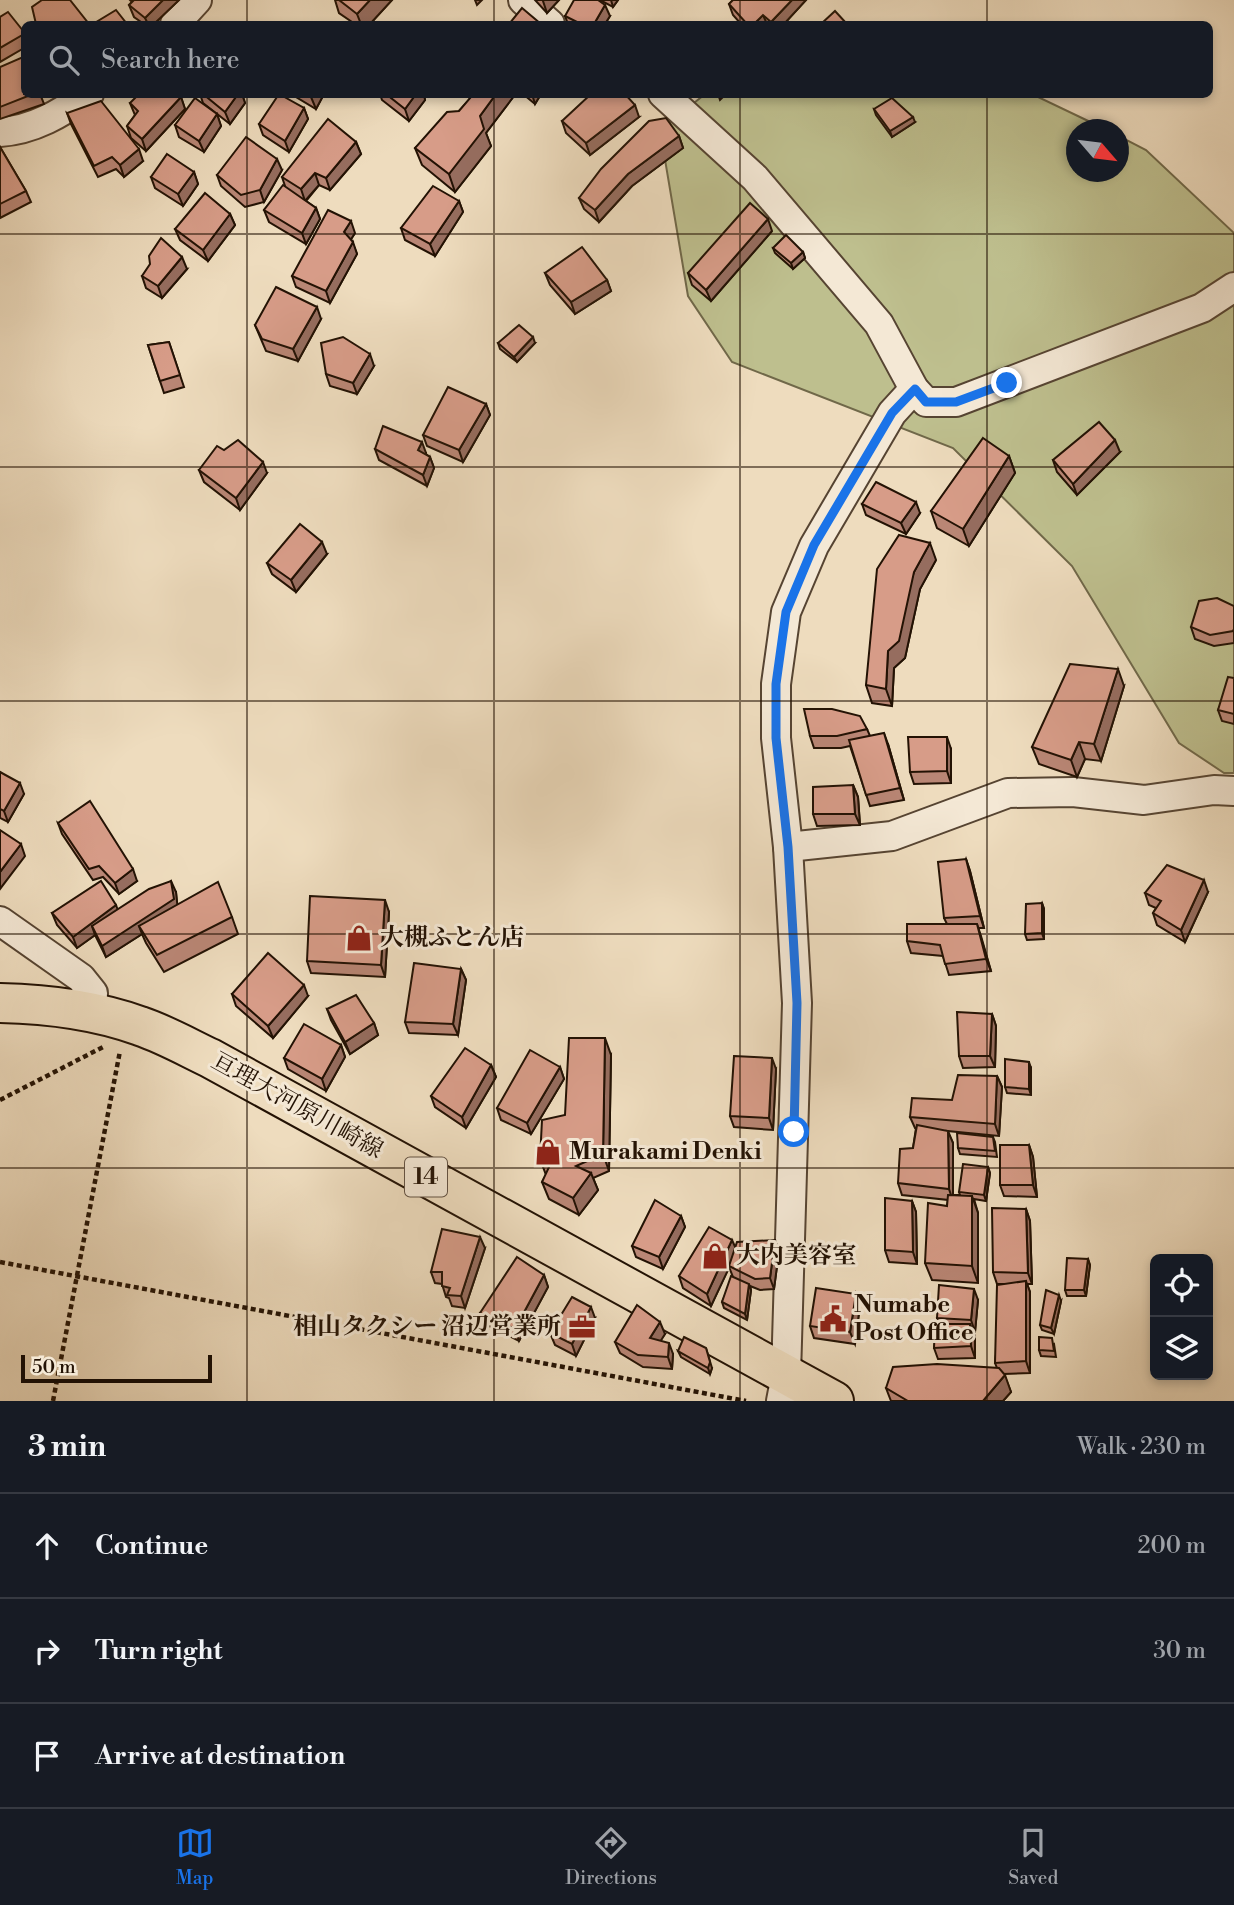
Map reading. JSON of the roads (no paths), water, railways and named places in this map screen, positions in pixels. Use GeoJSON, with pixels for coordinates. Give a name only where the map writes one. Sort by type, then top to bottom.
{"type":"FeatureCollection","features":[{"type":"Feature","properties":{"kind":"main road","name":"亘理大河原川崎線"},"geometry":{"type":"LineString","coordinates":[[0,1003],[35,1004],[101,1029],[142,1026],[209,1058],[783,1388],[834,1401]]}},
{"type":"Feature","properties":{"kind":"street"},"geometry":{"type":"LineString","coordinates":[[178,21],[197,0]]}},
{"type":"Feature","properties":{"kind":"street"},"geometry":{"type":"LineString","coordinates":[[523,0],[547,21]]}},
{"type":"Feature","properties":{"kind":"street"},"geometry":{"type":"LineString","coordinates":[[0,131],[21,131],[62,113],[83,98]]}},
{"type":"Feature","properties":{"kind":"street"},"geometry":{"type":"LineString","coordinates":[[667,98],[755,178],[879,324],[915,389],[926,402],[956,402],[1202,308],[1234,287]]}},
{"type":"Feature","properties":{"kind":"street"},"geometry":{"type":"LineString","coordinates":[[783,1388],[797,1003],[788,847],[776,738],[776,684],[786,612],[814,545],[892,413],[915,389]]}},
{"type":"Feature","properties":{"kind":"street"},"geometry":{"type":"LineString","coordinates":[[788,847],[892,836],[1008,793],[1073,792],[1144,800],[1214,790],[1234,792]]}},
{"type":"Feature","properties":{"kind":"street"},"geometry":{"type":"LineString","coordinates":[[0,921],[81,978],[93,993],[101,1029]]}},
{"type":"Feature","properties":{"kind":"place","name":"大槻ふとん店"},"geometry":{"type":"Point","coordinates":[359,938]}},
{"type":"Feature","properties":{"kind":"place","name":"Murakami Denki"},"geometry":{"type":"Point","coordinates":[548,1152]}},
{"type":"Feature","properties":{"kind":"place","name":"大内美容室"},"geometry":{"type":"Point","coordinates":[715,1256]}},
{"type":"Feature","properties":{"kind":"place","name":"Numabe Post Office"},"geometry":{"type":"Point","coordinates":[833,1319]}},
{"type":"Feature","properties":{"kind":"place","name":"相山タクシー 沼辺営業所"},"geometry":{"type":"Point","coordinates":[582,1327]}}]}
